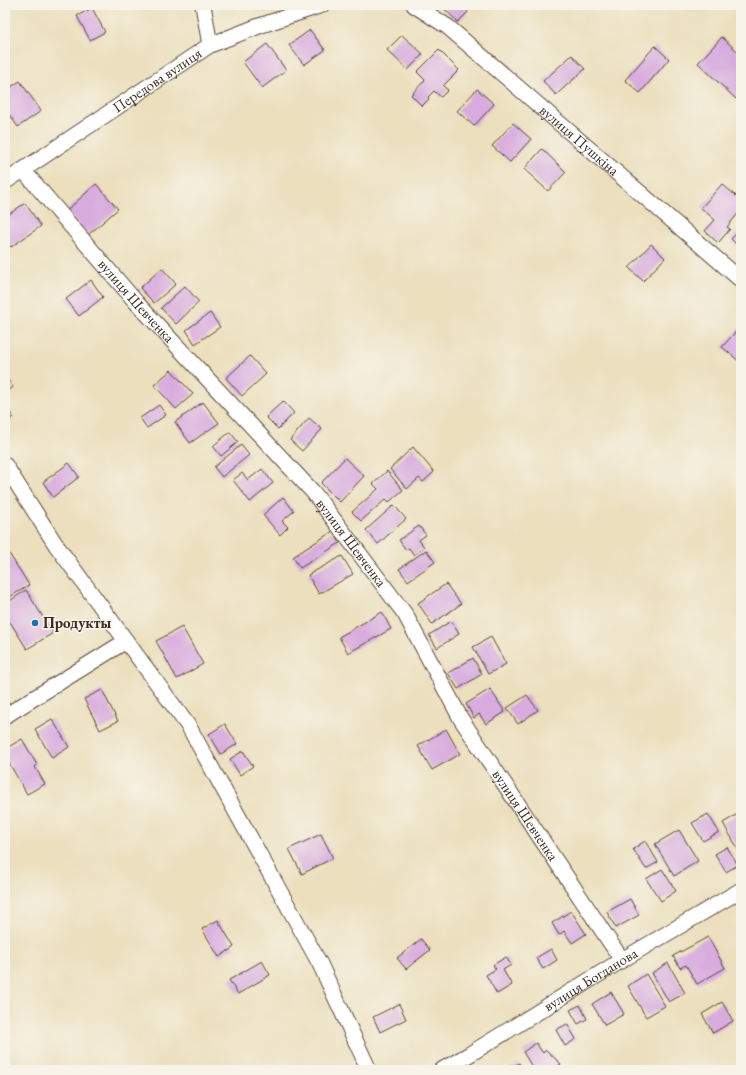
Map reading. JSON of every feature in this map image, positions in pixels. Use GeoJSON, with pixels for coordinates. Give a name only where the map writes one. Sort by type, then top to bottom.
{"type":"FeatureCollection","features":[{"type":"Feature","properties":{"kind":"street"},"geometry":{"type":"LineString","coordinates":[[203,5],[210,45]]}},
{"type":"Feature","properties":{"kind":"street","name":"Передова вулиця"},"geometry":{"type":"LineString","coordinates":[[5,182],[210,45],[322,5]]}},
{"type":"Feature","properties":{"kind":"street","name":"вулиця Пушкіна"},"geometry":{"type":"LineString","coordinates":[[414,5],[448,27],[741,280]]}},
{"type":"Feature","properties":{"kind":"street","name":"вулиця Шевченка"},"geometry":{"type":"LineString","coordinates":[[23,170],[136,302],[313,492],[392,596],[405,614],[460,719],[622,960]]}},
{"type":"Feature","properties":{"kind":"street"},"geometry":{"type":"LineString","coordinates":[[5,465],[56,544],[189,727],[320,964],[370,1070]]}},
{"type":"Feature","properties":{"kind":"street"},"geometry":{"type":"LineString","coordinates":[[5,716],[126,641]]}},
{"type":"Feature","properties":{"kind":"street","name":"вулиця Богданова"},"geometry":{"type":"LineString","coordinates":[[442,1070],[622,960],[741,890]]}},
{"type":"Feature","properties":{"kind":"building"},"geometry":{"type":"Polygon","coordinates":[[[440,5],[461,5],[468,12],[458,22],[440,5]]]}},
{"type":"Feature","properties":{"kind":"building"},"geometry":{"type":"Polygon","coordinates":[[[92,8],[105,32],[90,40],[77,16],[92,8]]]}},
{"type":"Feature","properties":{"kind":"building"},"geometry":{"type":"Polygon","coordinates":[[[310,30],[325,50],[304,65],[289,45],[310,30]]]}},
{"type":"Feature","properties":{"kind":"building"},"geometry":{"type":"Polygon","coordinates":[[[402,35],[423,54],[408,70],[387,50],[402,35]]]}},
{"type":"Feature","properties":{"kind":"building"},"geometry":{"type":"Polygon","coordinates":[[[722,37],[741,55],[741,94],[736,99],[698,63],[722,37]]]}},
{"type":"Feature","properties":{"kind":"building"},"geometry":{"type":"Polygon","coordinates":[[[267,44],[286,70],[262,88],[243,62],[267,44]]]}},
{"type":"Feature","properties":{"kind":"building"},"geometry":{"type":"Polygon","coordinates":[[[655,46],[669,59],[640,93],[625,80],[655,46]]]}},
{"type":"Feature","properties":{"kind":"building"},"geometry":{"type":"Polygon","coordinates":[[[439,50],[459,70],[443,86],[448,90],[441,97],[434,91],[422,106],[411,95],[425,80],[417,72],[439,50]]]}},
{"type":"Feature","properties":{"kind":"building"},"geometry":{"type":"Polygon","coordinates":[[[572,55],[585,69],[556,95],[543,81],[572,55]]]}},
{"type":"Feature","properties":{"kind":"building"},"geometry":{"type":"Polygon","coordinates":[[[20,81],[41,111],[18,127],[5,108],[5,91],[20,81]]]}},
{"type":"Feature","properties":{"kind":"building"},"geometry":{"type":"Polygon","coordinates":[[[477,89],[494,104],[474,126],[457,111],[477,89]]]}},
{"type":"Feature","properties":{"kind":"building"},"geometry":{"type":"Polygon","coordinates":[[[513,123],[531,139],[510,162],[492,146],[513,123]]]}},
{"type":"Feature","properties":{"kind":"building"},"geometry":{"type":"Polygon","coordinates":[[[542,149],[566,172],[548,191],[524,169],[542,149]]]}},
{"type":"Feature","properties":{"kind":"building"},"geometry":{"type":"Polygon","coordinates":[[[96,184],[118,209],[88,235],[66,211],[96,184]]]}},
{"type":"Feature","properties":{"kind":"building"},"geometry":{"type":"Polygon","coordinates":[[[722,184],[741,200],[741,210],[727,227],[730,229],[718,243],[705,231],[715,220],[701,208],[722,184]]]}},
{"type":"Feature","properties":{"kind":"building"},"geometry":{"type":"Polygon","coordinates":[[[25,203],[41,226],[11,247],[5,240],[5,217],[25,203]]]}},
{"type":"Feature","properties":{"kind":"building"},"geometry":{"type":"Polygon","coordinates":[[[741,229],[741,249],[731,239],[741,229]]]}},
{"type":"Feature","properties":{"kind":"building"},"geometry":{"type":"Polygon","coordinates":[[[651,244],[665,258],[643,281],[629,268],[651,244]]]}},
{"type":"Feature","properties":{"kind":"building"},"geometry":{"type":"Polygon","coordinates":[[[162,268],[176,284],[154,303],[140,288],[162,268]]]}},
{"type":"Feature","properties":{"kind":"building"},"geometry":{"type":"Polygon","coordinates":[[[91,280],[103,297],[79,316],[66,299],[91,280]]]}},
{"type":"Feature","properties":{"kind":"building"},"geometry":{"type":"Polygon","coordinates":[[[185,286],[199,302],[176,324],[161,308],[185,286]]]}},
{"type":"Feature","properties":{"kind":"building"},"geometry":{"type":"Polygon","coordinates":[[[210,313],[220,327],[195,344],[186,330],[210,313]]]}},
{"type":"Feature","properties":{"kind":"building"},"geometry":{"type":"Polygon","coordinates":[[[741,326],[741,363],[722,347],[741,326]]]}},
{"type":"Feature","properties":{"kind":"building"},"geometry":{"type":"Polygon","coordinates":[[[250,356],[266,374],[242,396],[226,378],[250,356]]]}},
{"type":"Feature","properties":{"kind":"building"},"geometry":{"type":"Polygon","coordinates":[[[171,370],[193,394],[176,409],[154,385],[171,370]]]}},
{"type":"Feature","properties":{"kind":"building"},"geometry":{"type":"Polygon","coordinates":[[[5,376],[13,387],[5,392],[5,376]]]}},
{"type":"Feature","properties":{"kind":"building"},"geometry":{"type":"Polygon","coordinates":[[[283,401],[294,413],[278,429],[266,417],[283,401]]]}},
{"type":"Feature","properties":{"kind":"building"},"geometry":{"type":"Polygon","coordinates":[[[203,402],[219,423],[190,443],[175,422],[203,402]]]}},
{"type":"Feature","properties":{"kind":"building"},"geometry":{"type":"Polygon","coordinates":[[[159,405],[166,415],[147,428],[140,418],[159,405]]]}},
{"type":"Feature","properties":{"kind":"building"},"geometry":{"type":"Polygon","coordinates":[[[5,406],[13,417],[5,423],[5,406]]]}},
{"type":"Feature","properties":{"kind":"building"},"geometry":{"type":"Polygon","coordinates":[[[309,418],[322,429],[302,451],[290,440],[309,418]]]}},
{"type":"Feature","properties":{"kind":"building"},"geometry":{"type":"Polygon","coordinates":[[[230,432],[238,442],[221,456],[213,446],[230,432]]]}},
{"type":"Feature","properties":{"kind":"building"},"geometry":{"type":"Polygon","coordinates":[[[241,445],[249,455],[222,477],[214,467],[241,445]]]}},
{"type":"Feature","properties":{"kind":"building"},"geometry":{"type":"Polygon","coordinates":[[[413,447],[434,472],[423,482],[419,478],[407,489],[390,469],[413,447]]]}},
{"type":"Feature","properties":{"kind":"building"},"geometry":{"type":"Polygon","coordinates":[[[345,458],[364,476],[340,502],[321,483],[345,458]]]}},
{"type":"Feature","properties":{"kind":"building"},"geometry":{"type":"Polygon","coordinates":[[[69,463],[79,477],[53,497],[43,482],[69,463]]]}},
{"type":"Feature","properties":{"kind":"building"},"geometry":{"type":"Polygon","coordinates":[[[262,469],[273,483],[250,502],[233,480],[242,473],[248,480],[262,469]]]}},
{"type":"Feature","properties":{"kind":"building"},"geometry":{"type":"Polygon","coordinates":[[[387,471],[403,490],[389,502],[386,499],[361,521],[352,512],[378,489],[373,484],[387,471]]]}},
{"type":"Feature","properties":{"kind":"building"},"geometry":{"type":"Polygon","coordinates":[[[283,497],[294,511],[282,521],[288,527],[280,535],[263,515],[283,497]]]}},
{"type":"Feature","properties":{"kind":"building"},"geometry":{"type":"Polygon","coordinates":[[[394,505],[406,519],[378,544],[366,530],[394,505]]]}},
{"type":"Feature","properties":{"kind":"building"},"geometry":{"type":"Polygon","coordinates":[[[419,526],[426,535],[419,540],[424,547],[414,555],[409,548],[406,550],[399,540],[419,526]]]}},
{"type":"Feature","properties":{"kind":"building"},"geometry":{"type":"Polygon","coordinates":[[[333,531],[340,543],[300,568],[293,557],[333,531]]]}},
{"type":"Feature","properties":{"kind":"building"},"geometry":{"type":"Polygon","coordinates":[[[5,547],[29,585],[5,600],[5,547]]]}},
{"type":"Feature","properties":{"kind":"building"},"geometry":{"type":"Polygon","coordinates":[[[426,550],[435,562],[408,581],[399,569],[426,550]]]}},
{"type":"Feature","properties":{"kind":"building"},"geometry":{"type":"Polygon","coordinates":[[[342,556],[353,574],[319,594],[308,575],[342,556]]]}},
{"type":"Feature","properties":{"kind":"building"},"geometry":{"type":"Polygon","coordinates":[[[446,584],[461,604],[432,624],[418,603],[446,584]]]}},
{"type":"Feature","properties":{"kind":"building"},"geometry":{"type":"Polygon","coordinates":[[[26,590],[53,633],[27,649],[5,614],[5,604],[26,590]]]}},
{"type":"Feature","properties":{"kind":"building"},"geometry":{"type":"Polygon","coordinates":[[[382,612],[391,629],[348,653],[339,637],[382,612]]]}},
{"type":"Feature","properties":{"kind":"building"},"geometry":{"type":"Polygon","coordinates":[[[451,621],[459,634],[437,648],[429,635],[451,621]]]}},
{"type":"Feature","properties":{"kind":"building"},"geometry":{"type":"Polygon","coordinates":[[[182,627],[203,664],[177,679],[156,641],[182,627]]]}},
{"type":"Feature","properties":{"kind":"building"},"geometry":{"type":"Polygon","coordinates":[[[491,637],[506,664],[488,674],[473,647],[491,637]]]}},
{"type":"Feature","properties":{"kind":"building"},"geometry":{"type":"Polygon","coordinates":[[[473,658],[482,674],[458,689],[448,673],[473,658]]]}},
{"type":"Feature","properties":{"kind":"building"},"geometry":{"type":"Polygon","coordinates":[[[490,689],[505,712],[486,724],[479,714],[474,718],[466,704],[490,689]]]}},
{"type":"Feature","properties":{"kind":"building"},"geometry":{"type":"Polygon","coordinates":[[[102,690],[118,721],[100,730],[84,699],[102,690]]]}},
{"type":"Feature","properties":{"kind":"building"},"geometry":{"type":"Polygon","coordinates":[[[527,695],[538,710],[518,724],[507,708],[527,695]]]}},
{"type":"Feature","properties":{"kind":"building"},"geometry":{"type":"Polygon","coordinates":[[[52,719],[69,747],[52,758],[35,729],[52,719]]]}},
{"type":"Feature","properties":{"kind":"building"},"geometry":{"type":"Polygon","coordinates":[[[225,724],[237,744],[221,754],[209,734],[225,724]]]}},
{"type":"Feature","properties":{"kind":"building"},"geometry":{"type":"Polygon","coordinates":[[[446,729],[460,754],[432,770],[418,746],[446,729]]]}},
{"type":"Feature","properties":{"kind":"building"},"geometry":{"type":"Polygon","coordinates":[[[22,739],[37,765],[35,767],[45,784],[27,794],[5,756],[5,749],[22,739]]]}},
{"type":"Feature","properties":{"kind":"building"},"geometry":{"type":"Polygon","coordinates":[[[243,751],[253,766],[240,775],[230,759],[243,751]]]}},
{"type":"Feature","properties":{"kind":"building"},"geometry":{"type":"Polygon","coordinates":[[[741,812],[741,847],[738,849],[723,823],[741,812]]]}},
{"type":"Feature","properties":{"kind":"building"},"geometry":{"type":"Polygon","coordinates":[[[708,814],[719,832],[703,841],[692,823],[708,814]]]}},
{"type":"Feature","properties":{"kind":"building"},"geometry":{"type":"Polygon","coordinates":[[[679,830],[698,861],[674,876],[655,844],[679,830]]]}},
{"type":"Feature","properties":{"kind":"building"},"geometry":{"type":"Polygon","coordinates":[[[321,834],[333,858],[302,874],[289,849],[321,834]]]}},
{"type":"Feature","properties":{"kind":"building"},"geometry":{"type":"Polygon","coordinates":[[[645,841],[658,862],[646,869],[633,849],[645,841]]]}},
{"type":"Feature","properties":{"kind":"building"},"geometry":{"type":"Polygon","coordinates":[[[727,847],[738,865],[726,872],[715,854],[727,847]]]}},
{"type":"Feature","properties":{"kind":"building"},"geometry":{"type":"Polygon","coordinates":[[[662,869],[676,891],[661,901],[646,879],[662,869]]]}},
{"type":"Feature","properties":{"kind":"building"},"geometry":{"type":"Polygon","coordinates":[[[630,899],[639,915],[616,928],[607,912],[630,899]]]}},
{"type":"Feature","properties":{"kind":"building"},"geometry":{"type":"Polygon","coordinates":[[[571,911],[586,934],[572,943],[564,931],[559,935],[552,923],[571,911]]]}},
{"type":"Feature","properties":{"kind":"building"},"geometry":{"type":"Polygon","coordinates":[[[218,920],[234,947],[219,957],[202,929],[218,920]]]}},
{"type":"Feature","properties":{"kind":"building"},"geometry":{"type":"Polygon","coordinates":[[[708,937],[725,968],[697,984],[686,965],[680,968],[673,956],[708,937]]]}},
{"type":"Feature","properties":{"kind":"building"},"geometry":{"type":"Polygon","coordinates":[[[421,939],[430,950],[406,969],[397,958],[421,939]]]}},
{"type":"Feature","properties":{"kind":"building"},"geometry":{"type":"Polygon","coordinates":[[[551,949],[557,960],[543,969],[536,958],[551,949]]]}},
{"type":"Feature","properties":{"kind":"building"},"geometry":{"type":"Polygon","coordinates":[[[506,957],[511,965],[503,970],[512,985],[497,994],[486,975],[496,969],[493,965],[506,957]]]}},
{"type":"Feature","properties":{"kind":"building"},"geometry":{"type":"Polygon","coordinates":[[[262,961],[270,975],[238,994],[229,980],[262,961]]]}},
{"type":"Feature","properties":{"kind":"building"},"geometry":{"type":"Polygon","coordinates":[[[668,963],[685,993],[669,1002],[652,973],[668,963]]]}},
{"type":"Feature","properties":{"kind":"building"},"geometry":{"type":"Polygon","coordinates":[[[646,974],[665,1006],[646,1017],[628,986],[646,974]]]}},
{"type":"Feature","properties":{"kind":"building"},"geometry":{"type":"Polygon","coordinates":[[[611,992],[624,1014],[605,1025],[592,1004],[611,992]]]}},
{"type":"Feature","properties":{"kind":"building"},"geometry":{"type":"Polygon","coordinates":[[[722,1002],[733,1021],[713,1033],[702,1014],[722,1002]]]}},
{"type":"Feature","properties":{"kind":"building"},"geometry":{"type":"Polygon","coordinates":[[[399,1004],[406,1019],[380,1032],[373,1017],[399,1004]]]}},
{"type":"Feature","properties":{"kind":"building"},"geometry":{"type":"Polygon","coordinates":[[[580,1005],[587,1019],[578,1024],[570,1010],[580,1005]]]}},
{"type":"Feature","properties":{"kind":"building"},"geometry":{"type":"Polygon","coordinates":[[[567,1024],[576,1039],[565,1046],[556,1030],[567,1024]]]}},
{"type":"Feature","properties":{"kind":"building"},"geometry":{"type":"Polygon","coordinates":[[[536,1043],[543,1053],[546,1050],[561,1064],[552,1070],[534,1070],[523,1052],[536,1043]]]}},
{"type":"Feature","properties":{"kind":"building"},"geometry":{"type":"Polygon","coordinates":[[[519,1063],[522,1070],[508,1070],[519,1063]]]}},
{"type":"Feature","properties":{"kind":"place","name":"Продукты"},"geometry":{"type":"Point","coordinates":[35,623]}}]}
